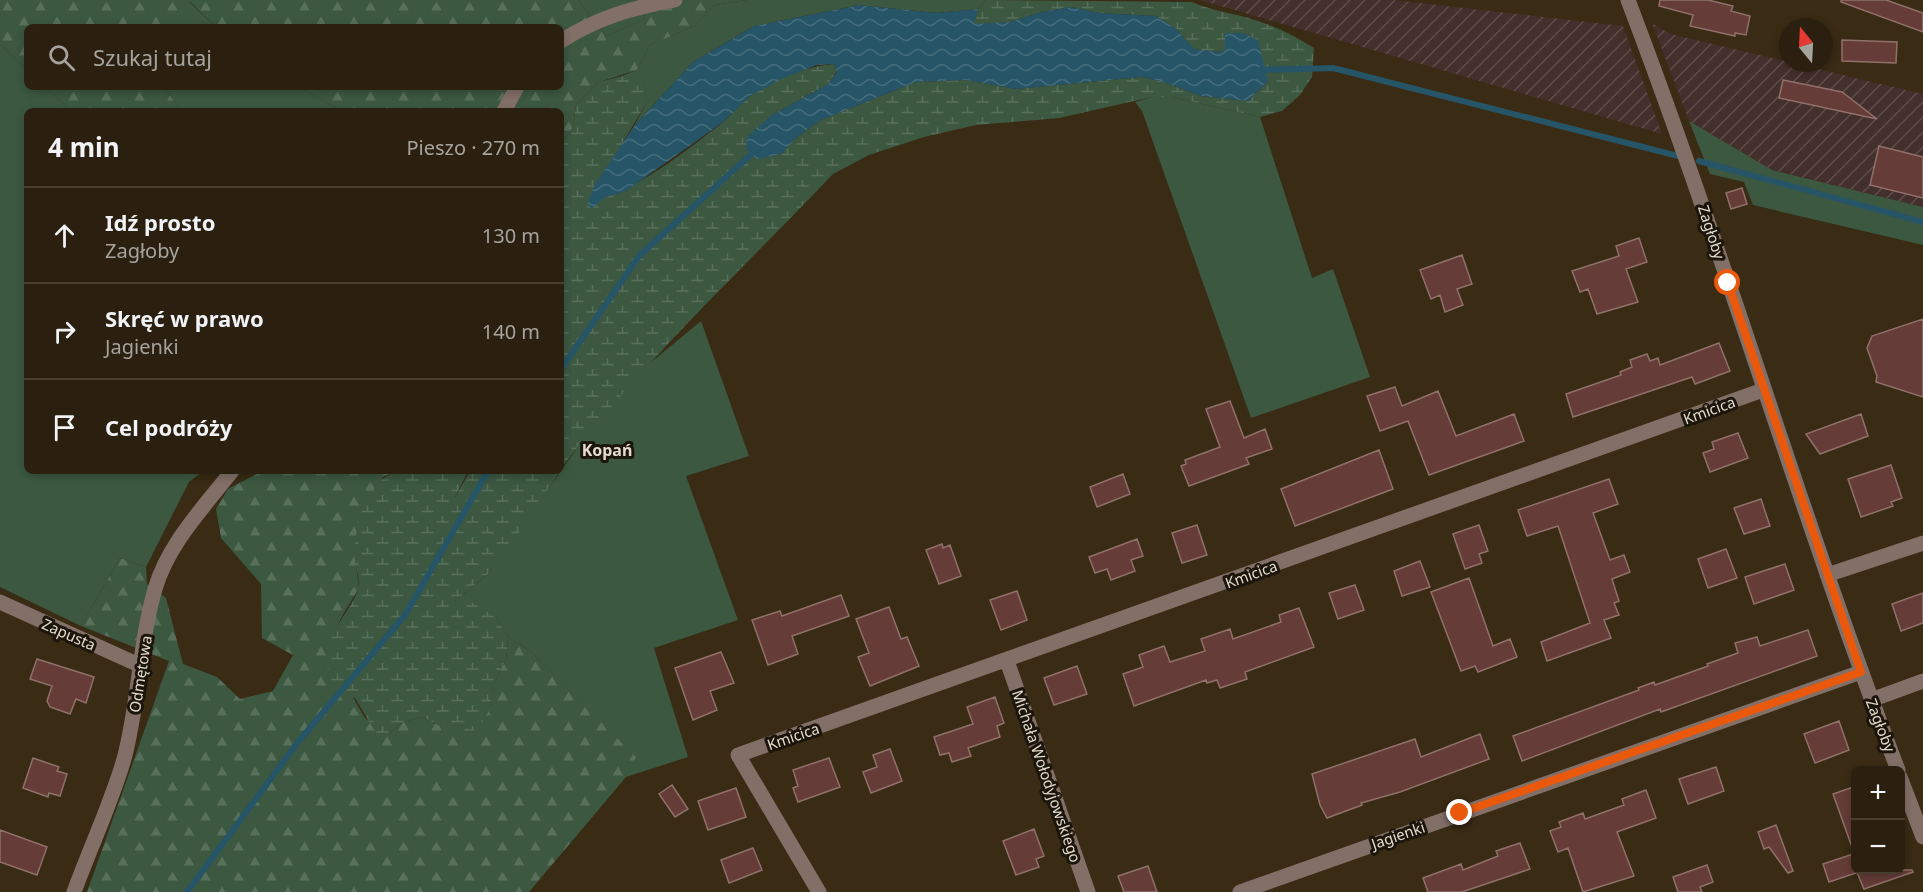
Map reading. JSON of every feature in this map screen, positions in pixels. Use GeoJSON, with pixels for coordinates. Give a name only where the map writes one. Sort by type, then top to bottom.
{"type":"FeatureCollection","features":[{"type":"Feature","properties":{"kind":"street"},"geometry":{"type":"LineString","coordinates":[[564,39],[591,22],[635,8],[675,0]]}},
{"type":"Feature","properties":{"kind":"street","name":"Zagłoby"},"geometry":{"type":"LineString","coordinates":[[1628,0],[1696,183],[1763,390],[1896,766]]}},
{"type":"Feature","properties":{"kind":"street"},"geometry":{"type":"LineString","coordinates":[[506,108],[515,90]]}},
{"type":"Feature","properties":{"kind":"street","name":"Kmicica"},"geometry":{"type":"LineString","coordinates":[[819,892],[738,755],[1763,390]]}},
{"type":"Feature","properties":{"kind":"street","name":"Odmętowa"},"geometry":{"type":"LineString","coordinates":[[74,892],[123,761],[135,712],[139,665],[156,588],[168,560],[184,533],[230,474]]}},
{"type":"Feature","properties":{"kind":"street"},"geometry":{"type":"LineString","coordinates":[[1827,575],[1923,543]]}},
{"type":"Feature","properties":{"kind":"street","name":"Zapusta"},"geometry":{"type":"LineString","coordinates":[[0,602],[139,665]]}},
{"type":"Feature","properties":{"kind":"street","name":"Michała Wołodyjowskiego"},"geometry":{"type":"LineString","coordinates":[[1007,661],[1088,892]]}},
{"type":"Feature","properties":{"kind":"street","name":"Jagienki"},"geometry":{"type":"LineString","coordinates":[[1240,892],[1861,672]]}},
{"type":"Feature","properties":{"kind":"street"},"geometry":{"type":"LineString","coordinates":[[1871,700],[1923,681]]}},
{"type":"Feature","properties":{"kind":"street"},"geometry":{"type":"LineString","coordinates":[[1905,784],[1917,801],[1923,837]]}},
{"type":"Feature","properties":{"kind":"shaded area"},"geometry":{"type":"Polygon","coordinates":[[[1200,0],[1393,0],[1623,26],[1662,134],[1200,0]]]}},
{"type":"Feature","properties":{"kind":"shaded area"},"geometry":{"type":"Polygon","coordinates":[[[1652,23],[1671,34],[1779,60],[1779,72],[1831,72],[1923,94],[1923,207],[1772,170],[1689,121],[1652,23]]]}},
{"type":"Feature","properties":{"kind":"green space"},"geometry":{"type":"Polygon","coordinates":[[[0,0],[578,0],[606,36],[645,19],[639,0],[747,0],[714,5],[695,26],[650,45],[637,70],[599,82],[576,105],[573,127],[564,140],[564,108],[336,108],[304,90],[564,90],[564,24],[213,24],[190,2],[178,24],[24,24],[24,67],[0,44],[0,0]]]}},
{"type":"Feature","properties":{"kind":"green space"},"geometry":{"type":"Polygon","coordinates":[[[578,0],[639,0],[645,19],[606,36],[578,0]]]}},
{"type":"Feature","properties":{"kind":"green space"},"geometry":{"type":"Polygon","coordinates":[[[747,0],[986,0],[978,9],[936,13],[859,5],[754,26],[693,62],[634,126],[647,102],[643,85],[622,76],[637,70],[650,45],[695,26],[714,5],[747,0]]]}},
{"type":"Feature","properties":{"kind":"green space"},"geometry":{"type":"Polygon","coordinates":[[[986,0],[1192,2],[1270,25],[1314,48],[1312,77],[1300,95],[1282,111],[1260,117],[1172,97],[1152,97],[1059,118],[976,125],[924,137],[869,155],[833,174],[658,354],[564,465],[564,140],[573,127],[576,105],[599,82],[622,76],[643,84],[647,102],[610,164],[606,197],[635,184],[666,165],[722,123],[745,100],[758,91],[789,75],[823,65],[834,64],[837,71],[828,84],[772,115],[781,154],[797,137],[821,120],[916,82],[966,80],[1016,89],[1141,77],[1164,82],[1201,96],[1248,101],[1268,81],[1225,33],[1225,50],[1218,52],[1194,49],[1176,29],[1156,16],[1099,13],[1071,7],[1042,12],[1010,22],[973,25],[978,9],[986,0]]]}},
{"type":"Feature","properties":{"kind":"green space"},"geometry":{"type":"Polygon","coordinates":[[[189,2],[213,24],[178,24],[189,2]]]}},
{"type":"Feature","properties":{"kind":"green space"},"geometry":{"type":"Polygon","coordinates":[[[0,44],[24,67],[24,90],[48,90],[68,108],[24,108],[24,474],[199,474],[189,482],[146,567],[120,558],[81,626],[0,587],[0,44]]]}},
{"type":"Feature","properties":{"kind":"green space"},"geometry":{"type":"Polygon","coordinates":[[[48,90],[166,90],[179,108],[68,108],[48,90]]]}},
{"type":"Feature","properties":{"kind":"green space"},"geometry":{"type":"Polygon","coordinates":[[[166,90],[304,90],[336,108],[179,108],[166,90]]]}},
{"type":"Feature","properties":{"kind":"green space"},"geometry":{"type":"Polygon","coordinates":[[[1152,97],[1172,97],[1260,117],[1312,278],[1333,269],[1370,377],[1251,418],[1142,111],[1135,102],[1152,97]]]}},
{"type":"Feature","properties":{"kind":"green space"},"geometry":{"type":"Polygon","coordinates":[[[1689,121],[1772,170],[1923,207],[1923,245],[1753,205],[1744,182],[1710,174],[1689,121]]]}},
{"type":"Feature","properties":{"kind":"green space"},"geometry":{"type":"Polygon","coordinates":[[[701,321],[749,456],[686,476],[738,620],[654,648],[688,757],[626,777],[635,757],[529,650],[508,637],[496,617],[453,603],[487,575],[559,474],[564,474],[564,467],[590,430],[644,368],[701,321]]]}},
{"type":"Feature","properties":{"kind":"green space"},"geometry":{"type":"Polygon","coordinates":[[[256,474],[390,474],[383,477],[355,557],[359,588],[341,618],[327,652],[365,718],[388,735],[403,722],[422,717],[443,727],[491,707],[493,685],[506,660],[508,637],[529,650],[636,757],[626,777],[529,892],[87,892],[169,661],[81,626],[120,558],[146,567],[147,584],[166,598],[183,664],[217,677],[240,699],[273,691],[293,655],[262,638],[261,584],[221,538],[216,509],[228,489],[256,474]]]}},
{"type":"Feature","properties":{"kind":"green space"},"geometry":{"type":"Polygon","coordinates":[[[390,474],[466,474],[454,499],[468,474],[558,474],[524,526],[487,575],[454,602],[473,603],[496,617],[508,637],[506,660],[493,685],[491,707],[478,730],[443,727],[422,717],[403,722],[388,735],[376,733],[355,698],[345,697],[329,685],[327,652],[329,644],[359,586],[355,546],[359,520],[369,496],[385,477],[390,474]]]}},
{"type":"Feature","properties":{"kind":"water"},"geometry":{"type":"Polygon","coordinates":[[[859,5],[936,13],[978,9],[974,24],[1010,22],[1042,12],[1071,7],[1099,13],[1156,16],[1176,29],[1194,49],[1218,52],[1225,50],[1225,33],[1242,33],[1258,40],[1268,81],[1248,101],[1201,96],[1164,82],[1141,77],[1016,89],[966,80],[916,82],[821,120],[797,137],[781,154],[757,159],[746,149],[747,137],[772,115],[828,84],[837,72],[834,64],[817,65],[781,79],[750,96],[723,122],[626,191],[606,197],[591,209],[588,203],[594,186],[634,126],[693,62],[754,26],[859,5]]]}},
{"type":"Feature","properties":{"kind":"building"},"geometry":{"type":"Polygon","coordinates":[[[1660,0],[1708,0],[1733,6],[1731,11],[1750,16],[1746,35],[1735,33],[1735,36],[1690,26],[1693,15],[1659,6],[1660,0]]]}},
{"type":"Feature","properties":{"kind":"building"},"geometry":{"type":"Polygon","coordinates":[[[1841,0],[1886,0],[1923,13],[1923,32],[1841,2],[1841,0]]]}},
{"type":"Feature","properties":{"kind":"building"},"geometry":{"type":"Polygon","coordinates":[[[1842,40],[1897,42],[1896,63],[1842,61],[1842,40]]]}},
{"type":"Feature","properties":{"kind":"building"},"geometry":{"type":"Polygon","coordinates":[[[1783,80],[1842,92],[1877,119],[1779,98],[1783,80]]]}},
{"type":"Feature","properties":{"kind":"building"},"geometry":{"type":"Polygon","coordinates":[[[1879,146],[1923,157],[1923,198],[1870,185],[1879,146]]]}},
{"type":"Feature","properties":{"kind":"building"},"geometry":{"type":"Polygon","coordinates":[[[1742,188],[1747,204],[1731,209],[1726,193],[1742,188]]]}},
{"type":"Feature","properties":{"kind":"building"},"geometry":{"type":"Polygon","coordinates":[[[1639,238],[1647,262],[1626,269],[1638,302],[1597,314],[1588,289],[1580,292],[1572,271],[1619,256],[1616,246],[1639,238]]]}},
{"type":"Feature","properties":{"kind":"building"},"geometry":{"type":"Polygon","coordinates":[[[1462,255],[1472,284],[1457,289],[1463,305],[1445,312],[1440,295],[1431,299],[1420,270],[1462,255]]]}},
{"type":"Feature","properties":{"kind":"building"},"geometry":{"type":"Polygon","coordinates":[[[1923,319],[1923,397],[1876,382],[1877,376],[1867,348],[1872,336],[1923,319]]]}},
{"type":"Feature","properties":{"kind":"building"},"geometry":{"type":"Polygon","coordinates":[[[1719,343],[1730,371],[1695,384],[1692,377],[1573,417],[1566,394],[1621,375],[1620,372],[1632,367],[1630,360],[1647,354],[1650,361],[1658,358],[1660,365],[1719,343]]]}},
{"type":"Feature","properties":{"kind":"building"},"geometry":{"type":"Polygon","coordinates":[[[1395,387],[1402,406],[1438,391],[1456,436],[1514,414],[1524,441],[1429,475],[1408,421],[1380,431],[1367,396],[1395,387]]]}},
{"type":"Feature","properties":{"kind":"building"},"geometry":{"type":"Polygon","coordinates":[[[1230,401],[1244,438],[1265,429],[1272,449],[1246,458],[1249,464],[1189,486],[1181,466],[1186,464],[1185,460],[1220,447],[1206,409],[1230,401]]]}},
{"type":"Feature","properties":{"kind":"building"},"geometry":{"type":"Polygon","coordinates":[[[1861,414],[1868,436],[1820,454],[1806,434],[1861,414]]]}},
{"type":"Feature","properties":{"kind":"building"},"geometry":{"type":"Polygon","coordinates":[[[1738,433],[1748,458],[1710,472],[1703,453],[1714,449],[1712,442],[1738,433]]]}},
{"type":"Feature","properties":{"kind":"building"},"geometry":{"type":"Polygon","coordinates":[[[1379,450],[1393,489],[1295,526],[1281,489],[1379,450]]]}},
{"type":"Feature","properties":{"kind":"building"},"geometry":{"type":"Polygon","coordinates":[[[1891,465],[1902,498],[1891,502],[1893,506],[1861,517],[1848,479],[1891,465]]]}},
{"type":"Feature","properties":{"kind":"building"},"geometry":{"type":"Polygon","coordinates":[[[1123,474],[1130,494],[1097,507],[1090,487],[1123,474]]]}},
{"type":"Feature","properties":{"kind":"building"},"geometry":{"type":"Polygon","coordinates":[[[1609,479],[1618,504],[1593,513],[1610,560],[1624,555],[1630,572],[1612,579],[1619,601],[1614,603],[1619,615],[1604,620],[1611,638],[1547,661],[1541,642],[1590,623],[1558,526],[1527,536],[1518,510],[1609,479]]]}},
{"type":"Feature","properties":{"kind":"building"},"geometry":{"type":"Polygon","coordinates":[[[1761,499],[1770,526],[1744,534],[1734,508],[1761,499]]]}},
{"type":"Feature","properties":{"kind":"building"},"geometry":{"type":"Polygon","coordinates":[[[1197,525],[1207,555],[1182,563],[1172,533],[1197,525]]]}},
{"type":"Feature","properties":{"kind":"building"},"geometry":{"type":"Polygon","coordinates":[[[1479,525],[1488,551],[1479,554],[1482,563],[1465,569],[1453,534],[1479,525]]]}},
{"type":"Feature","properties":{"kind":"building"},"geometry":{"type":"Polygon","coordinates":[[[1137,539],[1143,556],[1131,560],[1135,571],[1111,580],[1107,569],[1095,573],[1089,557],[1137,539]]]}},
{"type":"Feature","properties":{"kind":"building"},"geometry":{"type":"Polygon","coordinates":[[[942,544],[943,548],[950,545],[961,576],[939,584],[926,550],[942,544]]]}},
{"type":"Feature","properties":{"kind":"building"},"geometry":{"type":"Polygon","coordinates":[[[1726,549],[1737,578],[1708,588],[1698,559],[1726,549]]]}},
{"type":"Feature","properties":{"kind":"building"},"geometry":{"type":"Polygon","coordinates":[[[1420,561],[1430,587],[1402,596],[1394,571],[1420,561]]]}},
{"type":"Feature","properties":{"kind":"building"},"geometry":{"type":"Polygon","coordinates":[[[1785,564],[1794,590],[1754,604],[1745,577],[1785,564]]]}},
{"type":"Feature","properties":{"kind":"building"},"geometry":{"type":"Polygon","coordinates":[[[1469,578],[1493,646],[1510,639],[1517,657],[1478,672],[1475,666],[1461,671],[1431,592],[1469,578]]]}},
{"type":"Feature","properties":{"kind":"building"},"geometry":{"type":"Polygon","coordinates":[[[1355,585],[1364,610],[1338,619],[1329,593],[1355,585]]]}},
{"type":"Feature","properties":{"kind":"building"},"geometry":{"type":"Polygon","coordinates":[[[1017,591],[1027,620],[1001,630],[990,600],[1017,591]]]}},
{"type":"Feature","properties":{"kind":"building"},"geometry":{"type":"Polygon","coordinates":[[[1923,593],[1923,623],[1901,631],[1892,604],[1923,593]]]}},
{"type":"Feature","properties":{"kind":"building"},"geometry":{"type":"Polygon","coordinates":[[[841,595],[849,616],[792,636],[798,654],[768,665],[752,620],[780,611],[782,616],[841,595]]]}},
{"type":"Feature","properties":{"kind":"building"},"geometry":{"type":"Polygon","coordinates":[[[889,607],[901,639],[907,637],[919,666],[870,686],[858,657],[869,653],[856,619],[889,607]]]}},
{"type":"Feature","properties":{"kind":"building"},"geometry":{"type":"Polygon","coordinates":[[[1299,608],[1314,647],[1245,672],[1247,679],[1220,688],[1217,680],[1207,683],[1206,680],[1134,706],[1123,674],[1143,667],[1139,655],[1164,646],[1170,662],[1205,651],[1201,639],[1230,629],[1233,639],[1281,622],[1279,615],[1299,608]]]}},
{"type":"Feature","properties":{"kind":"building"},"geometry":{"type":"Polygon","coordinates":[[[1808,630],[1817,656],[1661,712],[1660,709],[1522,761],[1513,736],[1639,690],[1638,688],[1654,682],[1655,685],[1708,666],[1707,664],[1738,653],[1735,643],[1757,637],[1760,646],[1808,630]]]}},
{"type":"Feature","properties":{"kind":"building"},"geometry":{"type":"Polygon","coordinates":[[[721,652],[734,683],[710,691],[717,710],[693,720],[675,668],[721,652]]]}},
{"type":"Feature","properties":{"kind":"building"},"geometry":{"type":"Polygon","coordinates":[[[37,659],[94,677],[86,703],[76,699],[70,714],[50,707],[47,701],[52,686],[30,679],[37,659]]]}},
{"type":"Feature","properties":{"kind":"building"},"geometry":{"type":"Polygon","coordinates":[[[1077,666],[1087,694],[1054,705],[1044,678],[1077,666]]]}},
{"type":"Feature","properties":{"kind":"building"},"geometry":{"type":"Polygon","coordinates":[[[995,697],[1004,723],[997,726],[1000,737],[968,748],[971,756],[952,762],[949,753],[940,755],[934,737],[973,724],[967,707],[995,697]]]}},
{"type":"Feature","properties":{"kind":"building"},"geometry":{"type":"Polygon","coordinates":[[[1839,721],[1849,750],[1815,763],[1804,734],[1839,721]]]}},
{"type":"Feature","properties":{"kind":"building"},"geometry":{"type":"Polygon","coordinates":[[[1480,734],[1489,759],[1400,792],[1361,803],[1362,805],[1327,818],[1320,805],[1312,774],[1415,739],[1421,757],[1480,734]]]}},
{"type":"Feature","properties":{"kind":"building"},"geometry":{"type":"Polygon","coordinates":[[[890,749],[902,781],[871,793],[863,772],[877,767],[873,755],[890,749]]]}},
{"type":"Feature","properties":{"kind":"building"},"geometry":{"type":"Polygon","coordinates":[[[33,758],[59,767],[57,771],[67,774],[60,796],[49,793],[48,797],[23,788],[33,758]]]}},
{"type":"Feature","properties":{"kind":"building"},"geometry":{"type":"Polygon","coordinates":[[[829,758],[840,787],[798,802],[793,788],[798,786],[793,770],[829,758]]]}},
{"type":"Feature","properties":{"kind":"building"},"geometry":{"type":"Polygon","coordinates":[[[1716,767],[1724,791],[1688,804],[1679,779],[1716,767]]]}},
{"type":"Feature","properties":{"kind":"building"},"geometry":{"type":"Polygon","coordinates":[[[672,785],[688,809],[675,817],[659,794],[672,785]]]}},
{"type":"Feature","properties":{"kind":"building"},"geometry":{"type":"Polygon","coordinates":[[[736,788],[746,817],[708,830],[698,801],[736,788]]]}},
{"type":"Feature","properties":{"kind":"building"},"geometry":{"type":"Polygon","coordinates":[[[1851,788],[1851,844],[1833,794],[1851,788]]]}},
{"type":"Feature","properties":{"kind":"building"},"geometry":{"type":"Polygon","coordinates":[[[1646,790],[1656,818],[1617,832],[1634,876],[1583,892],[1568,848],[1558,852],[1550,831],[1561,827],[1559,822],[1583,813],[1585,819],[1624,805],[1622,799],[1646,790]]]}},
{"type":"Feature","properties":{"kind":"building"},"geometry":{"type":"Polygon","coordinates":[[[1776,825],[1793,871],[1788,873],[1769,847],[1764,849],[1758,832],[1776,825]]]}},
{"type":"Feature","properties":{"kind":"building"},"geometry":{"type":"Polygon","coordinates":[[[1034,829],[1044,856],[1036,859],[1039,867],[1016,875],[1003,841],[1034,829]]]}},
{"type":"Feature","properties":{"kind":"building"},"geometry":{"type":"Polygon","coordinates":[[[0,830],[47,847],[37,875],[0,862],[0,830]]]}},
{"type":"Feature","properties":{"kind":"building"},"geometry":{"type":"Polygon","coordinates":[[[1520,843],[1530,869],[1462,892],[1428,892],[1423,878],[1461,864],[1463,870],[1498,856],[1496,851],[1520,843]]]}},
{"type":"Feature","properties":{"kind":"building"},"geometry":{"type":"Polygon","coordinates":[[[753,848],[762,870],[729,883],[721,860],[753,848]]]}},
{"type":"Feature","properties":{"kind":"building"},"geometry":{"type":"Polygon","coordinates":[[[1851,855],[1851,874],[1853,874],[1829,882],[1823,864],[1851,855]]]}},
{"type":"Feature","properties":{"kind":"building"},"geometry":{"type":"Polygon","coordinates":[[[1707,865],[1713,882],[1700,887],[1702,892],[1678,892],[1673,877],[1707,865]]]}},
{"type":"Feature","properties":{"kind":"building"},"geometry":{"type":"Polygon","coordinates":[[[1148,866],[1157,892],[1124,892],[1118,876],[1148,866]]]}},
{"type":"Feature","properties":{"kind":"building"},"geometry":{"type":"Polygon","coordinates":[[[1905,870],[1913,872],[1864,889],[1858,874],[1905,874],[1905,870]]]}},
{"type":"Feature","properties":{"kind":"waterway"},"geometry":{"type":"LineString","coordinates":[[1257,70],[1333,68],[1678,156]]}},
{"type":"Feature","properties":{"kind":"waterway"},"geometry":{"type":"LineString","coordinates":[[564,365],[639,256],[757,149]]}},
{"type":"Feature","properties":{"kind":"waterway"},"geometry":{"type":"LineString","coordinates":[[1699,161],[1923,222]]}},
{"type":"Feature","properties":{"kind":"waterway"},"geometry":{"type":"LineString","coordinates":[[187,892],[298,742],[405,615],[486,474]]}},
{"type":"Feature","properties":{"kind":"district","name":"Kopań"},"geometry":{"type":"Point","coordinates":[607,450]}},
{"type":"Feature","properties":{"kind":"route"},"geometry":{"type":"LineString","coordinates":[[1460,813],[1861,672],[1728,283]]}}]}
